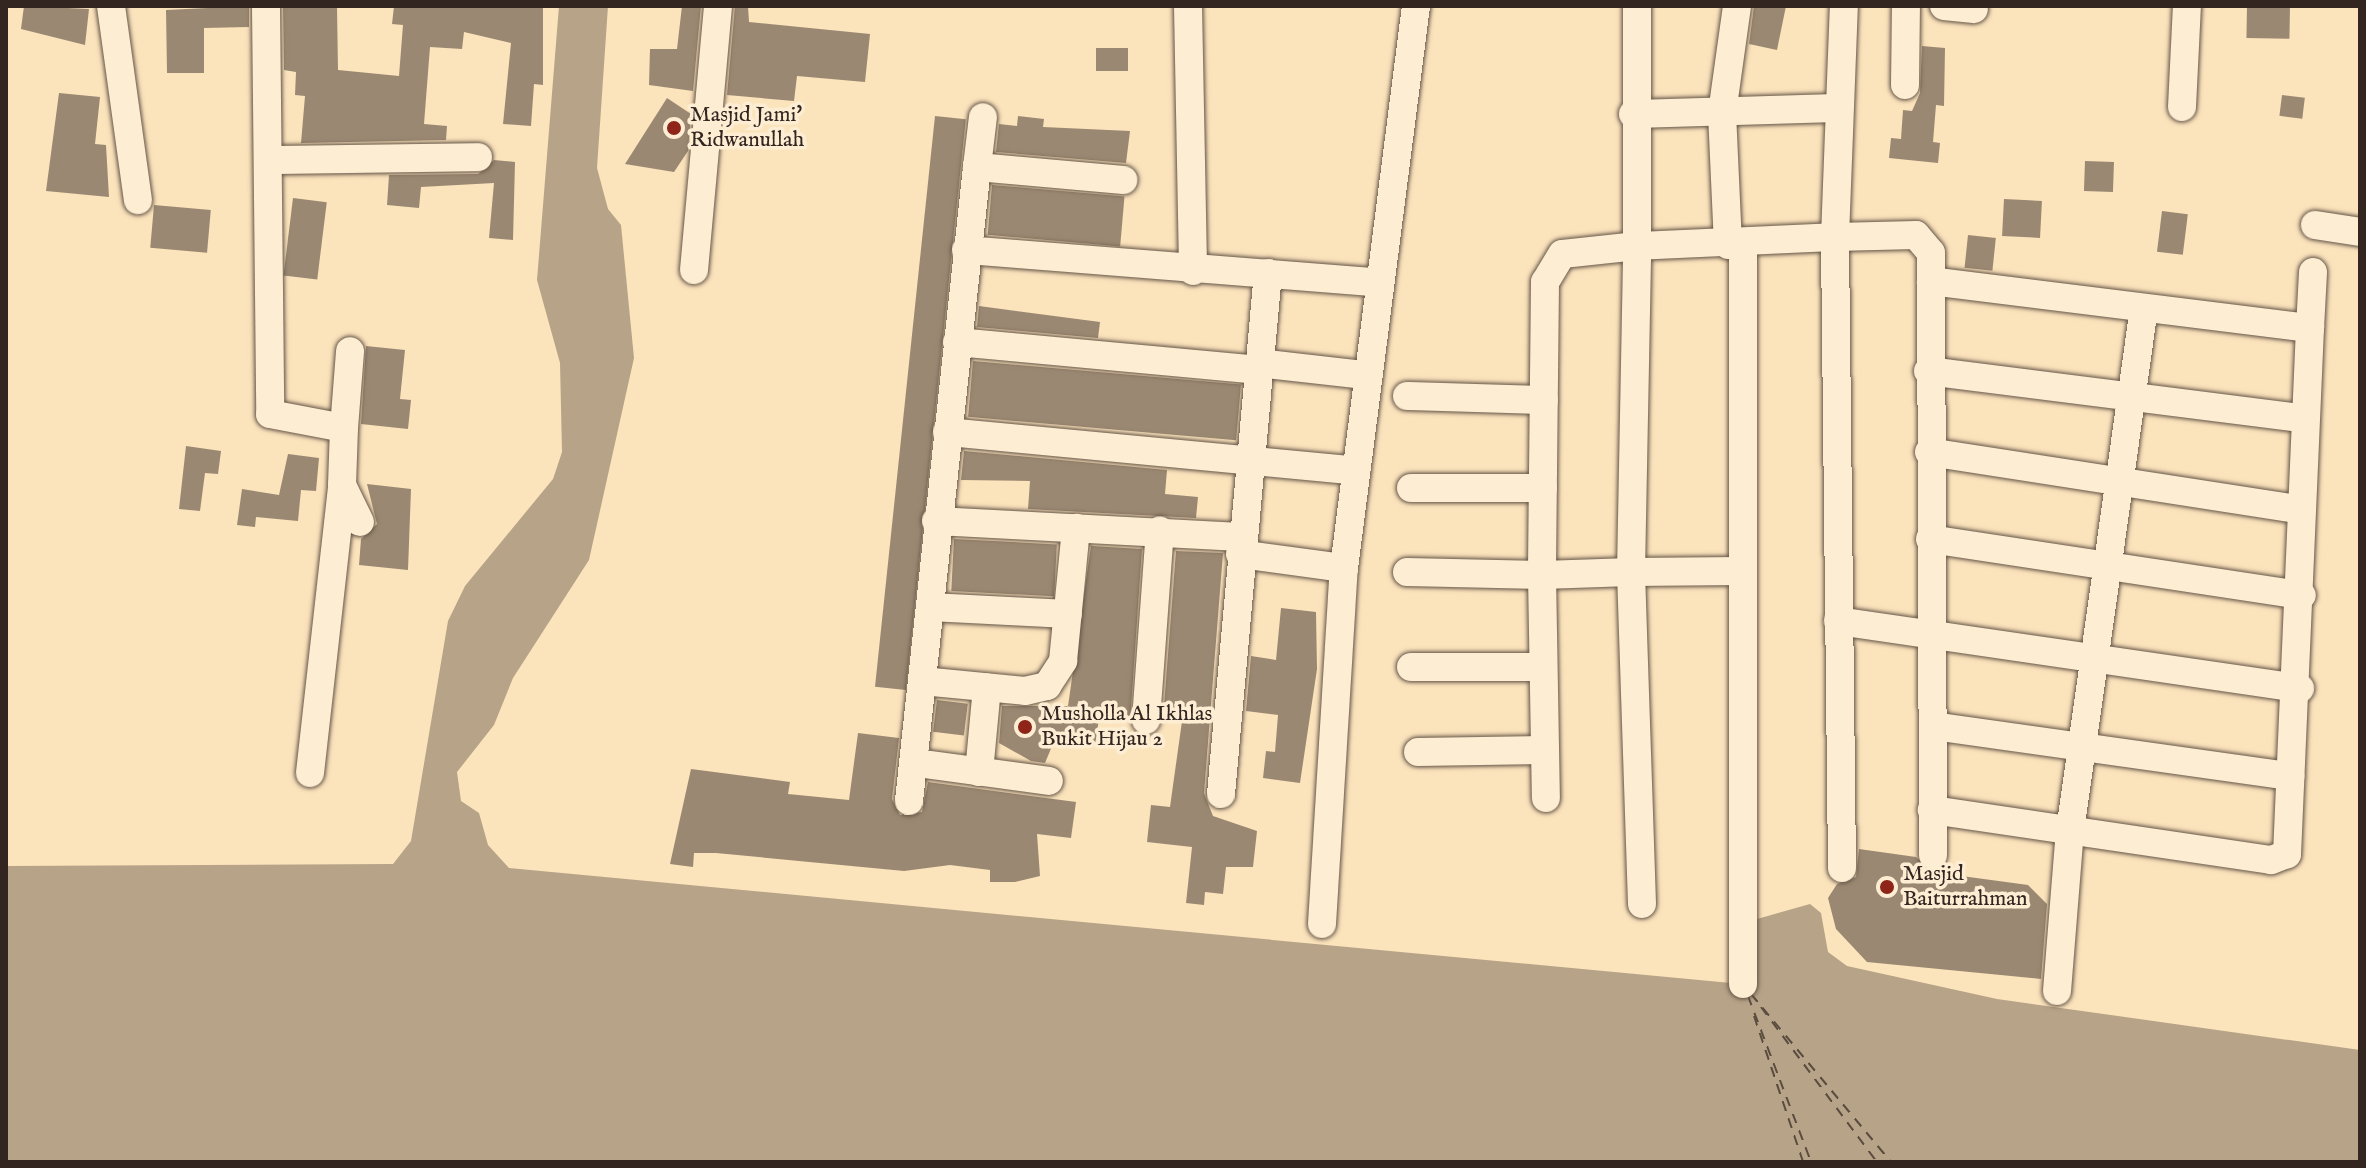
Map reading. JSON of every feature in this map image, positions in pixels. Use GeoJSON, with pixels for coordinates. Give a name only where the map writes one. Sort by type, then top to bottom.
{"type":"FeatureCollection","features":[{"type":"Feature","properties":{"kind":"street"},"geometry":{"type":"LineString","coordinates":[[111,6],[138,200]]}},
{"type":"Feature","properties":{"kind":"street"},"geometry":{"type":"LineString","coordinates":[[266,6],[273,160],[270,414],[344,428]]}},
{"type":"Feature","properties":{"kind":"street"},"geometry":{"type":"LineString","coordinates":[[694,270],[718,6]]}},
{"type":"Feature","properties":{"kind":"street"},"geometry":{"type":"LineString","coordinates":[[1188,6],[1193,271]]}},
{"type":"Feature","properties":{"kind":"street"},"geometry":{"type":"LineString","coordinates":[[1322,924],[1344,568],[1365,375],[1416,6]]}},
{"type":"Feature","properties":{"kind":"street"},"geometry":{"type":"LineString","coordinates":[[1637,6],[1633,114],[1637,246],[1631,572],[1642,904]]}},
{"type":"Feature","properties":{"kind":"street"},"geometry":{"type":"LineString","coordinates":[[1737,6],[1722,113],[1735,245],[1742,571],[1743,984]]}},
{"type":"Feature","properties":{"kind":"street"},"geometry":{"type":"LineString","coordinates":[[1842,868],[1835,237],[1844,6]]}},
{"type":"Feature","properties":{"kind":"street"},"geometry":{"type":"LineString","coordinates":[[1905,85],[1906,6]]}},
{"type":"Feature","properties":{"kind":"street"},"geometry":{"type":"LineString","coordinates":[[1944,6],[1974,9]]}},
{"type":"Feature","properties":{"kind":"street"},"geometry":{"type":"LineString","coordinates":[[2182,107],[2187,6]]}},
{"type":"Feature","properties":{"kind":"street"},"geometry":{"type":"LineString","coordinates":[[1633,114],[1839,108]]}},
{"type":"Feature","properties":{"kind":"street"},"geometry":{"type":"LineString","coordinates":[[909,801],[936,521],[983,117]]}},
{"type":"Feature","properties":{"kind":"street"},"geometry":{"type":"LineString","coordinates":[[273,160],[478,157]]}},
{"type":"Feature","properties":{"kind":"street"},"geometry":{"type":"LineString","coordinates":[[977,167],[1123,180]]}},
{"type":"Feature","properties":{"kind":"street"},"geometry":{"type":"LineString","coordinates":[[2315,225],[2360,232]]}},
{"type":"Feature","properties":{"kind":"street"},"geometry":{"type":"LineString","coordinates":[[1546,798],[1542,575],[1545,282],[1554,263],[1571,251],[1916,235],[1931,253],[1928,371],[1933,855]]}},
{"type":"Feature","properties":{"kind":"street"},"geometry":{"type":"LineString","coordinates":[[966,250],[1193,271],[1268,273],[1377,282]]}},
{"type":"Feature","properties":{"kind":"street"},"geometry":{"type":"LineString","coordinates":[[1932,810],[2271,860],[2290,847],[2291,776],[2300,688],[2302,595],[2298,509],[2301,418],[2313,272]]}},
{"type":"Feature","properties":{"kind":"street"},"geometry":{"type":"LineString","coordinates":[[1221,794],[1240,546],[1268,273]]}},
{"type":"Feature","properties":{"kind":"street"},"geometry":{"type":"LineString","coordinates":[[1931,281],[2310,328]]}},
{"type":"Feature","properties":{"kind":"street"},"geometry":{"type":"LineString","coordinates":[[2057,991],[2070,831],[2144,308]]}},
{"type":"Feature","properties":{"kind":"street"},"geometry":{"type":"LineString","coordinates":[[957,342],[1365,375]]}},
{"type":"Feature","properties":{"kind":"street"},"geometry":{"type":"LineString","coordinates":[[310,773],[342,485],[350,351]]}},
{"type":"Feature","properties":{"kind":"street"},"geometry":{"type":"LineString","coordinates":[[1928,371],[2133,393],[2301,418]]}},
{"type":"Feature","properties":{"kind":"street"},"geometry":{"type":"LineString","coordinates":[[1407,396],[1544,400]]}},
{"type":"Feature","properties":{"kind":"street"},"geometry":{"type":"LineString","coordinates":[[947,432],[1249,458],[1356,471]]}},
{"type":"Feature","properties":{"kind":"street"},"geometry":{"type":"LineString","coordinates":[[1929,452],[2298,509]]}},
{"type":"Feature","properties":{"kind":"street"},"geometry":{"type":"LineString","coordinates":[[342,485],[360,522]]}},
{"type":"Feature","properties":{"kind":"street"},"geometry":{"type":"LineString","coordinates":[[1411,488],[1543,488]]}},
{"type":"Feature","properties":{"kind":"street"},"geometry":{"type":"LineString","coordinates":[[936,521],[1160,531],[1344,568]]}},
{"type":"Feature","properties":{"kind":"street"},"geometry":{"type":"LineString","coordinates":[[922,681],[987,687],[1047,686],[1059,673],[1076,528]]}},
{"type":"Feature","properties":{"kind":"street"},"geometry":{"type":"LineString","coordinates":[[1146,720],[1160,531]]}},
{"type":"Feature","properties":{"kind":"street"},"geometry":{"type":"LineString","coordinates":[[1930,539],[2109,563],[2302,595]]}},
{"type":"Feature","properties":{"kind":"street"},"geometry":{"type":"LineString","coordinates":[[1407,572],[1542,575],[1742,571]]}},
{"type":"Feature","properties":{"kind":"street"},"geometry":{"type":"LineString","coordinates":[[930,607],[1068,614]]}},
{"type":"Feature","properties":{"kind":"street"},"geometry":{"type":"LineString","coordinates":[[1838,621],[2097,654],[2300,688]]}},
{"type":"Feature","properties":{"kind":"street"},"geometry":{"type":"LineString","coordinates":[[1411,667],[1543,667]]}},
{"type":"Feature","properties":{"kind":"street"},"geometry":{"type":"LineString","coordinates":[[979,772],[987,687]]}},
{"type":"Feature","properties":{"kind":"street"},"geometry":{"type":"LineString","coordinates":[[1933,726],[2291,776]]}},
{"type":"Feature","properties":{"kind":"street"},"geometry":{"type":"LineString","coordinates":[[1418,752],[1544,750]]}},
{"type":"Feature","properties":{"kind":"street"},"geometry":{"type":"LineString","coordinates":[[924,764],[1049,781]]}},
{"type":"Feature","properties":{"kind":"shaded area"},"geometry":{"type":"Polygon","coordinates":[[[559,6],[608,6],[597,168],[608,209],[621,225],[634,358],[589,560],[513,678],[494,725],[457,772],[461,801],[479,813],[488,845],[509,868],[1752,985],[1757,919],[1810,904],[1821,913],[1828,952],[1847,966],[1997,999],[2360,1050],[2360,1162],[6,1162],[6,866],[393,864],[411,841],[448,621],[465,586],[553,479],[562,452],[560,363],[537,280],[559,6]]]}},
{"type":"Feature","properties":{"kind":"building"},"geometry":{"type":"Polygon","coordinates":[[[24,6],[89,9],[85,45],[21,29],[24,6]]]}},
{"type":"Feature","properties":{"kind":"building"},"geometry":{"type":"Polygon","coordinates":[[[249,6],[249,27],[204,28],[204,73],[167,73],[166,10],[249,6]]]}},
{"type":"Feature","properties":{"kind":"building"},"geometry":{"type":"Polygon","coordinates":[[[283,6],[337,6],[338,70],[399,76],[403,25],[392,24],[394,6],[543,6],[543,85],[534,84],[531,126],[503,124],[511,43],[464,32],[462,49],[430,47],[424,124],[447,126],[446,140],[301,143],[305,96],[295,95],[296,72],[284,70],[283,6]]]}},
{"type":"Feature","properties":{"kind":"building"},"geometry":{"type":"Polygon","coordinates":[[[682,6],[701,6],[693,91],[649,85],[650,49],[677,49],[682,6]]]}},
{"type":"Feature","properties":{"kind":"building"},"geometry":{"type":"Polygon","coordinates":[[[735,6],[748,6],[749,22],[870,34],[865,82],[797,76],[794,101],[727,95],[735,6]]]}},
{"type":"Feature","properties":{"kind":"building"},"geometry":{"type":"Polygon","coordinates":[[[1754,6],[1786,6],[1777,50],[1749,44],[1754,6]]]}},
{"type":"Feature","properties":{"kind":"building"},"geometry":{"type":"Polygon","coordinates":[[[2247,6],[2290,7],[2289,39],[2246,38],[2247,6]]]}},
{"type":"Feature","properties":{"kind":"building"},"geometry":{"type":"Polygon","coordinates":[[[1922,46],[1945,48],[1944,106],[1936,105],[1933,142],[1940,143],[1938,163],[1889,158],[1891,138],[1901,139],[1903,110],[1912,111],[1920,93],[1922,46]]]}},
{"type":"Feature","properties":{"kind":"building"},"geometry":{"type":"Polygon","coordinates":[[[1096,48],[1128,48],[1128,71],[1096,71],[1096,48]]]}},
{"type":"Feature","properties":{"kind":"building"},"geometry":{"type":"Polygon","coordinates":[[[59,93],[100,97],[95,144],[106,145],[109,197],[46,191],[59,93]]]}},
{"type":"Feature","properties":{"kind":"building"},"geometry":{"type":"Polygon","coordinates":[[[2282,95],[2305,98],[2302,119],[2279,116],[2282,95]]]}},
{"type":"Feature","properties":{"kind":"building"},"geometry":{"type":"Polygon","coordinates":[[[667,98],[691,114],[688,151],[674,172],[625,164],[667,98]]]}},
{"type":"Feature","properties":{"kind":"building"},"geometry":{"type":"Polygon","coordinates":[[[935,116],[966,119],[906,690],[875,687],[935,116]]]}},
{"type":"Feature","properties":{"kind":"building"},"geometry":{"type":"Polygon","coordinates":[[[1018,116],[1044,119],[1043,127],[1130,131],[1126,163],[996,152],[999,124],[1017,126],[1018,116]]]}},
{"type":"Feature","properties":{"kind":"building"},"geometry":{"type":"Polygon","coordinates":[[[494,160],[515,162],[513,240],[489,238],[494,183],[421,187],[419,208],[387,205],[389,175],[478,174],[494,160]]]}},
{"type":"Feature","properties":{"kind":"building"},"geometry":{"type":"Polygon","coordinates":[[[2085,161],[2114,162],[2113,192],[2084,191],[2085,161]]]}},
{"type":"Feature","properties":{"kind":"building"},"geometry":{"type":"Polygon","coordinates":[[[992,185],[1124,197],[1120,246],[988,235],[992,185]]]}},
{"type":"Feature","properties":{"kind":"building"},"geometry":{"type":"Polygon","coordinates":[[[293,198],[327,202],[317,280],[283,275],[293,198]]]}},
{"type":"Feature","properties":{"kind":"building"},"geometry":{"type":"Polygon","coordinates":[[[2004,199],[2042,201],[2040,238],[2002,236],[2004,199]]]}},
{"type":"Feature","properties":{"kind":"building"},"geometry":{"type":"Polygon","coordinates":[[[154,205],[211,210],[207,253],[150,248],[154,205]]]}},
{"type":"Feature","properties":{"kind":"building"},"geometry":{"type":"Polygon","coordinates":[[[2162,211],[2188,214],[2183,255],[2157,252],[2162,211]]]}},
{"type":"Feature","properties":{"kind":"building"},"geometry":{"type":"Polygon","coordinates":[[[1968,235],[1996,238],[1992,271],[1965,268],[1968,235]]]}},
{"type":"Feature","properties":{"kind":"building"},"geometry":{"type":"Polygon","coordinates":[[[979,306],[1100,322],[1098,338],[977,327],[979,306]]]}},
{"type":"Feature","properties":{"kind":"building"},"geometry":{"type":"Polygon","coordinates":[[[366,346],[405,350],[400,399],[411,400],[408,429],[361,424],[366,346]]]}},
{"type":"Feature","properties":{"kind":"building"},"geometry":{"type":"Polygon","coordinates":[[[973,361],[1241,384],[1236,440],[968,417],[973,361]]]}},
{"type":"Feature","properties":{"kind":"building"},"geometry":{"type":"Polygon","coordinates":[[[186,446],[221,451],[218,474],[205,473],[200,511],[179,509],[186,446]]]}},
{"type":"Feature","properties":{"kind":"building"},"geometry":{"type":"Polygon","coordinates":[[[964,451],[1167,470],[1165,494],[1198,497],[1196,518],[1028,509],[1030,481],[961,480],[964,451]]]}},
{"type":"Feature","properties":{"kind":"building"},"geometry":{"type":"Polygon","coordinates":[[[288,454],[319,458],[316,491],[301,490],[298,521],[256,517],[255,527],[237,525],[242,489],[279,495],[288,454]]]}},
{"type":"Feature","properties":{"kind":"building"},"geometry":{"type":"Polygon","coordinates":[[[367,484],[411,489],[408,570],[359,565],[361,539],[377,524],[367,484]]]}},
{"type":"Feature","properties":{"kind":"building"},"geometry":{"type":"Polygon","coordinates":[[[954,539],[1057,544],[1054,596],[951,591],[954,539]]]}},
{"type":"Feature","properties":{"kind":"building"},"geometry":{"type":"Polygon","coordinates":[[[1091,546],[1142,549],[1130,722],[1099,719],[1095,745],[1055,739],[1045,763],[1031,761],[999,743],[1002,706],[1068,706],[1091,546]]]}},
{"type":"Feature","properties":{"kind":"building"},"geometry":{"type":"Polygon","coordinates":[[[1176,551],[1223,553],[1204,793],[1213,816],[1257,831],[1253,867],[1226,867],[1223,894],[1205,892],[1204,905],[1186,903],[1192,847],[1147,842],[1151,805],[1170,807],[1182,721],[1163,719],[1176,551]]]}},
{"type":"Feature","properties":{"kind":"building"},"geometry":{"type":"Polygon","coordinates":[[[1281,608],[1316,612],[1317,669],[1300,783],[1263,778],[1266,751],[1275,752],[1278,715],[1246,711],[1251,656],[1276,660],[1281,608]]]}},
{"type":"Feature","properties":{"kind":"building"},"geometry":{"type":"Polygon","coordinates":[[[937,700],[968,704],[964,736],[933,732],[937,700]]]}},
{"type":"Feature","properties":{"kind":"building"},"geometry":{"type":"Polygon","coordinates":[[[858,733],[899,738],[892,799],[900,815],[922,812],[928,782],[1076,802],[1071,838],[1037,834],[1040,876],[1015,882],[990,882],[990,870],[950,865],[904,871],[716,853],[694,853],[693,867],[670,864],[691,769],[790,782],[788,794],[849,800],[858,733]]]}},
{"type":"Feature","properties":{"kind":"building"},"geometry":{"type":"Polygon","coordinates":[[[1859,849],[1916,857],[1932,872],[2028,885],[2047,904],[2041,979],[1867,962],[1836,929],[1828,898],[1837,884],[1856,877],[1859,849]]]}},
{"type":"Feature","properties":{"kind":"ferry route"},"geometry":{"type":"LineString","coordinates":[[1751,994],[1891,1162]]}},
{"type":"Feature","properties":{"kind":"ferry route"},"geometry":{"type":"LineString","coordinates":[[1748,996],[1811,1162]]}},
{"type":"Feature","properties":{"kind":"ferry route"},"geometry":{"type":"LineString","coordinates":[[1761,1007],[1877,1162]]}},
{"type":"Feature","properties":{"kind":"ferry route"},"geometry":{"type":"LineString","coordinates":[[1754,1016],[1803,1162]]}},
{"type":"Feature","properties":{"kind":"place","name":"Masjid Jami' Ridwanullah"},"geometry":{"type":"Point","coordinates":[674,128]}},
{"type":"Feature","properties":{"kind":"place","name":"Musholla Al Ikhlas Bukit Hijau 2"},"geometry":{"type":"Point","coordinates":[1025,727]}},
{"type":"Feature","properties":{"kind":"place","name":"Masjid Baiturrahman"},"geometry":{"type":"Point","coordinates":[1887,887]}}]}
